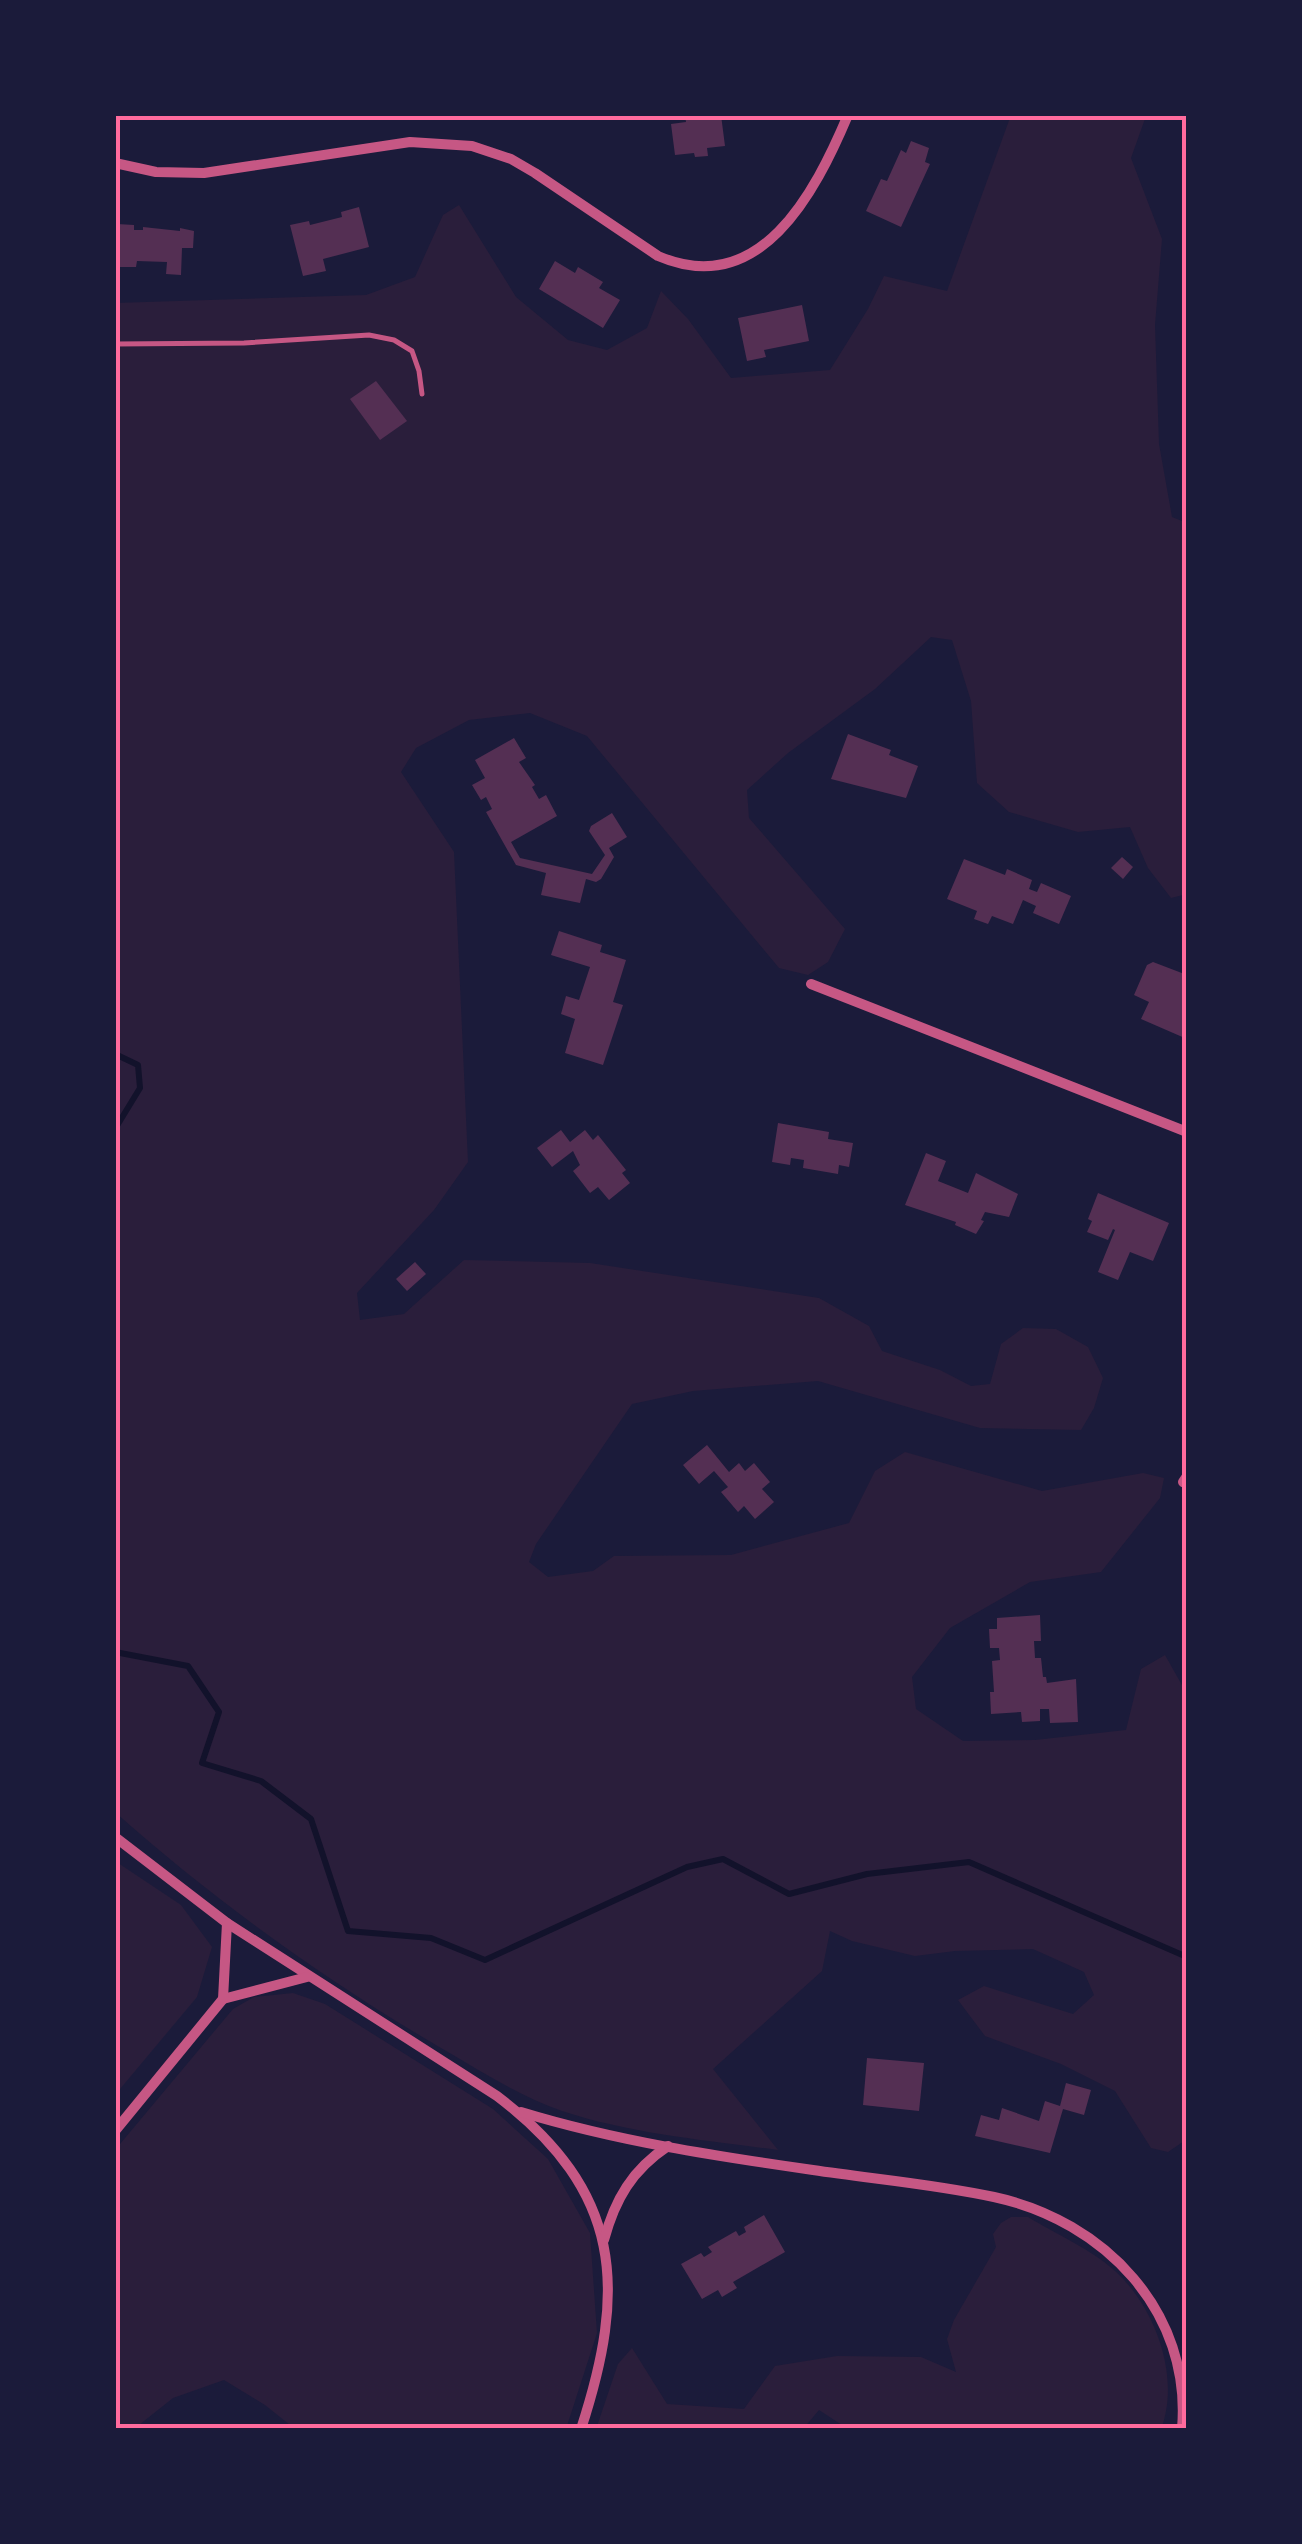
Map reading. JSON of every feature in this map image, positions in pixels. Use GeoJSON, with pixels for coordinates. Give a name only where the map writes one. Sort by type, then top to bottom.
{"type":"FeatureCollection","features":[{"type":"Feature","properties":{"kind":"street"},"geometry":{"type":"LineString","coordinates":[[117,160],[156,172],[204,173],[410,142],[472,146],[511,159],[535,173],[658,256],[704,268],[746,258],[781,228],[830,158],[848,115]]}},
{"type":"Feature","properties":{"kind":"street"},"geometry":{"type":"LineString","coordinates":[[811,984],[1187,1132]]}},
{"type":"Feature","properties":{"kind":"street"},"geometry":{"type":"LineString","coordinates":[[115,1836],[227,1923],[516,2110],[576,2178],[594,2212],[609,2265],[608,2314],[599,2370],[581,2429]]}},
{"type":"Feature","properties":{"kind":"street"},"geometry":{"type":"LineString","coordinates":[[223,1999],[227,1923]]}},
{"type":"Feature","properties":{"kind":"street"},"geometry":{"type":"LineString","coordinates":[[115,2131],[223,1999],[307,1977]]}},
{"type":"Feature","properties":{"kind":"street"},"geometry":{"type":"LineString","coordinates":[[516,2110],[606,2136],[996,2197],[1065,2224],[1100,2245],[1131,2272],[1165,2322],[1180,2376],[1182,2429]]}},
{"type":"Feature","properties":{"kind":"street"},"geometry":{"type":"LineString","coordinates":[[604,2241],[612,2211],[628,2182],[646,2161],[668,2146]]}},
{"type":"Feature","properties":{"kind":"lane"},"geometry":{"type":"LineString","coordinates":[[115,344],[244,343],[369,335],[394,340],[412,351],[422,394]]}},
{"type":"Feature","properties":{"kind":"shaded area"},"geometry":{"type":"Polygon","coordinates":[[[1011,115],[1187,115],[1146,116],[1131,158],[1162,239],[1155,325],[1159,444],[1172,517],[1187,523],[1187,894],[1171,898],[1148,868],[1130,827],[1078,832],[1009,812],[977,783],[971,701],[952,640],[931,637],[875,689],[788,753],[747,790],[749,818],[845,929],[828,962],[808,975],[779,968],[587,736],[530,713],[469,720],[416,748],[401,772],[454,852],[468,1162],[434,1210],[357,1293],[360,1320],[404,1314],[464,1260],[590,1263],[819,1298],[869,1326],[882,1351],[940,1370],[971,1386],[990,1384],[1001,1344],[1023,1328],[1056,1329],[1088,1347],[1103,1378],[1094,1408],[1081,1430],[980,1428],[818,1381],[693,1391],[632,1404],[536,1544],[529,1562],[548,1577],[593,1571],[614,1556],[731,1555],[849,1523],[875,1471],[905,1452],[1042,1491],[1143,1473],[1164,1478],[1160,1498],[1101,1572],[1030,1582],[950,1628],[912,1677],[916,1709],[963,1741],[1035,1740],[1126,1730],[1141,1669],[1165,1655],[1187,1694],[1187,2139],[1168,2152],[1151,2148],[1115,2091],[1061,2064],[985,2036],[958,2000],[984,1986],[1073,2014],[1094,1995],[1084,1972],[1033,1949],[915,1956],[852,1941],[830,1931],[822,1971],[713,2069],[778,2150],[642,2131],[588,2119],[530,2098],[398,2022],[232,1908],[115,1812],[115,303],[366,295],[415,277],[443,215],[459,205],[516,297],[568,340],[607,350],[647,328],[661,291],[688,319],[731,378],[830,370],[884,276],[947,291],[1011,115]]]}},
{"type":"Feature","properties":{"kind":"shaded area"},"geometry":{"type":"Polygon","coordinates":[[[115,1861],[181,1905],[212,1947],[197,1997],[115,2095],[115,1861]]]}},
{"type":"Feature","properties":{"kind":"shaded area"},"geometry":{"type":"Polygon","coordinates":[[[293,1993],[325,2004],[493,2109],[548,2159],[590,2233],[597,2333],[566,2429],[295,2429],[224,2380],[173,2398],[134,2429],[115,2429],[115,2150],[233,2009],[254,1997],[293,1993]]]}},
{"type":"Feature","properties":{"kind":"shaded area"},"geometry":{"type":"Polygon","coordinates":[[[1011,2217],[1028,2217],[1095,2256],[1115,2271],[1142,2304],[1166,2366],[1168,2387],[1161,2429],[848,2429],[819,2410],[803,2429],[596,2429],[618,2364],[632,2348],[667,2404],[744,2409],[775,2366],[837,2356],[921,2357],[956,2372],[947,2339],[996,2247],[993,2234],[1011,2217]]]}},
{"type":"Feature","properties":{"kind":"building"},"geometry":{"type":"Polygon","coordinates":[[[685,115],[721,115],[725,146],[707,148],[708,156],[675,155],[671,124],[686,122],[685,115]]]}},
{"type":"Feature","properties":{"kind":"building"},"geometry":{"type":"Polygon","coordinates":[[[911,141],[929,148],[925,162],[930,164],[901,227],[866,211],[881,179],[887,181],[901,150],[906,153],[911,141]]]}},
{"type":"Feature","properties":{"kind":"building"},"geometry":{"type":"Polygon","coordinates":[[[359,207],[369,247],[323,259],[326,271],[303,276],[290,225],[309,221],[310,225],[342,217],[341,212],[359,207]]]}},
{"type":"Feature","properties":{"kind":"building"},"geometry":{"type":"Polygon","coordinates":[[[117,224],[134,225],[134,230],[143,227],[194,231],[193,248],[182,248],[181,275],[166,274],[167,262],[137,261],[136,267],[115,267],[117,224]]]}},
{"type":"Feature","properties":{"kind":"building"},"geometry":{"type":"Polygon","coordinates":[[[555,261],[575,273],[578,267],[603,282],[599,288],[620,300],[603,328],[539,289],[555,261]]]}},
{"type":"Feature","properties":{"kind":"building"},"geometry":{"type":"Polygon","coordinates":[[[802,305],[809,341],[764,350],[766,357],[747,361],[738,318],[802,305]]]}},
{"type":"Feature","properties":{"kind":"building"},"geometry":{"type":"Polygon","coordinates":[[[376,381],[407,421],[380,440],[350,399],[376,381]]]}},
{"type":"Feature","properties":{"kind":"building"},"geometry":{"type":"Polygon","coordinates":[[[848,734],[891,750],[889,755],[918,766],[906,798],[831,779],[848,734]]]}},
{"type":"Feature","properties":{"kind":"building"},"geometry":{"type":"Polygon","coordinates":[[[514,738],[526,758],[519,762],[535,785],[532,787],[539,799],[546,795],[557,816],[511,842],[520,858],[592,874],[605,855],[589,831],[591,826],[612,813],[627,837],[609,848],[614,857],[601,879],[586,879],[580,903],[541,895],[546,873],[516,865],[486,812],[492,809],[486,797],[481,800],[472,785],[485,778],[475,760],[514,738]]]}},
{"type":"Feature","properties":{"kind":"building"},"geometry":{"type":"Polygon","coordinates":[[[1122,857],[1133,867],[1123,879],[1111,868],[1122,857]]]}},
{"type":"Feature","properties":{"kind":"building"},"geometry":{"type":"Polygon","coordinates":[[[964,859],[1005,875],[1007,869],[1032,880],[1029,889],[1037,892],[1041,883],[1071,896],[1059,924],[1033,913],[1036,906],[1023,900],[1013,924],[992,916],[988,924],[974,919],[977,911],[947,899],[964,859]]]}},
{"type":"Feature","properties":{"kind":"building"},"geometry":{"type":"Polygon","coordinates":[[[559,931],[602,945],[600,952],[626,960],[613,1002],[623,1005],[603,1065],[565,1053],[575,1019],[561,1014],[566,996],[579,1000],[590,967],[551,955],[559,931]]]}},
{"type":"Feature","properties":{"kind":"building"},"geometry":{"type":"Polygon","coordinates":[[[1153,962],[1187,975],[1187,1039],[1141,1019],[1149,1002],[1134,995],[1147,965],[1153,962]]]}},
{"type":"Feature","properties":{"kind":"building"},"geometry":{"type":"Polygon","coordinates":[[[778,1123],[829,1132],[828,1139],[853,1143],[849,1167],[839,1165],[838,1174],[803,1168],[804,1160],[791,1158],[790,1165],[772,1162],[778,1123]]]}},
{"type":"Feature","properties":{"kind":"building"},"geometry":{"type":"Polygon","coordinates":[[[561,1130],[570,1142],[585,1130],[593,1140],[598,1135],[626,1170],[622,1173],[630,1183],[609,1200],[598,1187],[590,1193],[573,1171],[580,1165],[573,1151],[552,1167],[537,1148],[561,1130]]]}},
{"type":"Feature","properties":{"kind":"building"},"geometry":{"type":"Polygon","coordinates":[[[926,1153],[946,1161],[938,1181],[968,1193],[976,1173],[1018,1194],[1009,1217],[985,1212],[976,1234],[955,1225],[956,1222],[905,1205],[926,1153]]]}},
{"type":"Feature","properties":{"kind":"building"},"geometry":{"type":"Polygon","coordinates":[[[1098,1193],[1169,1223],[1153,1261],[1130,1252],[1118,1280],[1098,1272],[1115,1230],[1108,1240],[1087,1232],[1098,1193]]]}},
{"type":"Feature","properties":{"kind":"building"},"geometry":{"type":"Polygon","coordinates":[[[415,1262],[426,1274],[407,1291],[396,1279],[415,1262]]]}},
{"type":"Feature","properties":{"kind":"building"},"geometry":{"type":"Polygon","coordinates":[[[707,1445],[729,1472],[739,1463],[745,1471],[754,1463],[770,1482],[762,1489],[774,1502],[755,1519],[744,1506],[738,1512],[721,1492],[728,1487],[714,1471],[699,1484],[683,1465],[707,1445]]]}},
{"type":"Feature","properties":{"kind":"building"},"geometry":{"type":"Polygon","coordinates":[[[1040,1615],[1041,1641],[1034,1641],[1035,1658],[1041,1658],[1047,1683],[1076,1679],[1078,1722],[1050,1723],[1049,1709],[1040,1709],[1040,1721],[1022,1722],[1021,1712],[991,1714],[992,1661],[1000,1660],[999,1648],[990,1648],[989,1629],[997,1629],[997,1618],[1040,1615]]]}},
{"type":"Feature","properties":{"kind":"building"},"geometry":{"type":"Polygon","coordinates":[[[867,2058],[924,2063],[919,2111],[863,2105],[867,2058]]]}},
{"type":"Feature","properties":{"kind":"building"},"geometry":{"type":"Polygon","coordinates":[[[1066,2083],[1091,2090],[1084,2115],[1063,2109],[1050,2153],[975,2136],[981,2115],[999,2120],[1002,2108],[1039,2121],[1045,2101],[1060,2106],[1066,2083]]]}},
{"type":"Feature","properties":{"kind":"building"},"geometry":{"type":"Polygon","coordinates":[[[764,2215],[785,2252],[733,2282],[737,2288],[722,2297],[718,2290],[702,2299],[681,2264],[701,2253],[704,2257],[712,2252],[708,2247],[736,2231],[739,2236],[746,2232],[744,2227],[764,2215]]]}},
{"type":"Feature","properties":{"kind":"waterway"},"geometry":{"type":"LineString","coordinates":[[115,1054],[138,1065],[140,1088],[115,1129]]}},
{"type":"Feature","properties":{"kind":"waterway"},"geometry":{"type":"LineString","coordinates":[[115,1652],[188,1666],[219,1712],[202,1763],[261,1781],[311,1819],[348,1931],[431,1938],[485,1960],[687,1867],[723,1859],[789,1894],[867,1874],[969,1862],[1187,1957]]}}]}
